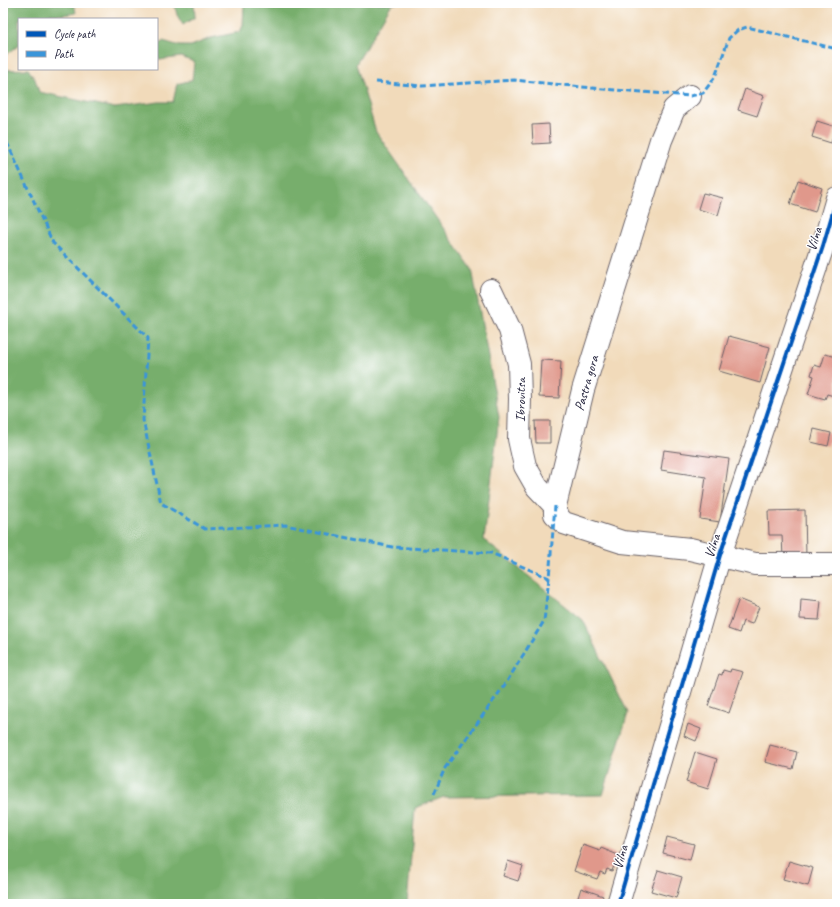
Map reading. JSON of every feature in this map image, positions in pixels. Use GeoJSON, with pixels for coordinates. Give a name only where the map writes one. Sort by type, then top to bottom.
{"type":"FeatureCollection","features":[{"type":"Feature","properties":{"kind":"street","name":"Pastra gora"},"geometry":{"type":"LineString","coordinates":[[555,506],[583,390],[661,140],[674,109],[690,96]]}},
{"type":"Feature","properties":{"kind":"street","name":"Vilna"},"geometry":{"type":"LineString","coordinates":[[618,904],[720,555],[823,246],[837,198]]}},
{"type":"Feature","properties":{"kind":"street","name":"Ibrovitsa"},"geometry":{"type":"LineString","coordinates":[[491,290],[510,330],[519,364],[519,439],[525,466],[537,486],[555,506]]}},
{"type":"Feature","properties":{"kind":"street"},"geometry":{"type":"LineString","coordinates":[[555,506],[555,514],[564,523],[622,542],[690,549],[755,564],[837,564]]}},
{"type":"Feature","properties":{"kind":"green space"},"geometry":{"type":"Polygon","coordinates":[[[3,3],[74,3],[76,13],[62,15],[50,14],[47,18],[18,18],[18,46],[6,55],[3,64],[3,3]]]}},
{"type":"Feature","properties":{"kind":"green space"},"geometry":{"type":"Polygon","coordinates":[[[174,3],[194,3],[195,17],[183,25],[177,15],[174,3]]]}},
{"type":"Feature","properties":{"kind":"green space"},"geometry":{"type":"Polygon","coordinates":[[[245,3],[397,3],[391,5],[356,64],[376,132],[472,269],[499,417],[484,540],[583,620],[628,713],[603,795],[444,797],[415,808],[407,904],[3,904],[3,70],[29,70],[35,79],[39,92],[115,108],[159,102],[173,102],[177,84],[192,80],[194,62],[181,57],[160,60],[158,57],[158,46],[163,41],[180,46],[191,46],[211,38],[240,32],[243,25],[245,3]]]}},
{"type":"Feature","properties":{"kind":"building"},"geometry":{"type":"Polygon","coordinates":[[[745,89],[764,96],[757,116],[738,110],[745,89]]]}},
{"type":"Feature","properties":{"kind":"building"},"geometry":{"type":"Polygon","coordinates":[[[817,121],[836,127],[831,143],[812,137],[817,121]]]}},
{"type":"Feature","properties":{"kind":"building"},"geometry":{"type":"Polygon","coordinates":[[[549,124],[550,143],[533,144],[532,125],[549,124]]]}},
{"type":"Feature","properties":{"kind":"building"},"geometry":{"type":"Polygon","coordinates":[[[798,180],[822,188],[815,212],[790,204],[798,180]]]}},
{"type":"Feature","properties":{"kind":"building"},"geometry":{"type":"Polygon","coordinates":[[[703,193],[723,198],[718,215],[698,209],[703,193]]]}},
{"type":"Feature","properties":{"kind":"building"},"geometry":{"type":"Polygon","coordinates":[[[729,336],[770,347],[760,383],[719,371],[729,336]]]}},
{"type":"Feature","properties":{"kind":"building"},"geometry":{"type":"Polygon","coordinates":[[[825,354],[837,357],[837,397],[827,394],[825,399],[808,394],[814,376],[811,375],[814,365],[821,367],[825,354]]]}},
{"type":"Feature","properties":{"kind":"building"},"geometry":{"type":"Polygon","coordinates":[[[541,360],[561,361],[559,398],[539,397],[541,360]]]}},
{"type":"Feature","properties":{"kind":"building"},"geometry":{"type":"Polygon","coordinates":[[[535,421],[550,421],[550,443],[536,443],[535,421]]]}},
{"type":"Feature","properties":{"kind":"building"},"geometry":{"type":"Polygon","coordinates":[[[814,429],[831,433],[828,446],[811,442],[814,429]]]}},
{"type":"Feature","properties":{"kind":"building"},"geometry":{"type":"Polygon","coordinates":[[[664,450],[729,459],[720,522],[700,519],[706,477],[661,470],[664,450]]]}},
{"type":"Feature","properties":{"kind":"building"},"geometry":{"type":"Polygon","coordinates":[[[805,510],[806,557],[783,558],[782,535],[769,535],[768,511],[805,510]]]}},
{"type":"Feature","properties":{"kind":"building"},"geometry":{"type":"Polygon","coordinates":[[[739,599],[759,607],[752,624],[743,621],[739,633],[728,629],[739,599]]]}},
{"type":"Feature","properties":{"kind":"building"},"geometry":{"type":"Polygon","coordinates":[[[801,599],[821,601],[819,620],[800,619],[801,599]]]}},
{"type":"Feature","properties":{"kind":"building"},"geometry":{"type":"Polygon","coordinates":[[[731,669],[743,672],[729,713],[708,706],[719,674],[722,675],[723,670],[730,672],[731,669]]]}},
{"type":"Feature","properties":{"kind":"building"},"geometry":{"type":"Polygon","coordinates":[[[688,724],[701,729],[696,741],[684,736],[688,724]]]}},
{"type":"Feature","properties":{"kind":"building"},"geometry":{"type":"Polygon","coordinates":[[[770,745],[797,752],[793,769],[765,762],[770,745]]]}},
{"type":"Feature","properties":{"kind":"building"},"geometry":{"type":"Polygon","coordinates":[[[695,752],[717,759],[708,789],[686,782],[695,752]]]}},
{"type":"Feature","properties":{"kind":"building"},"geometry":{"type":"Polygon","coordinates":[[[667,837],[694,844],[690,860],[663,853],[667,837]]]}},
{"type":"Feature","properties":{"kind":"building"},"geometry":{"type":"Polygon","coordinates":[[[583,845],[600,851],[601,848],[618,855],[612,871],[607,869],[605,874],[600,872],[597,879],[574,871],[583,845]]]}},
{"type":"Feature","properties":{"kind":"building"},"geometry":{"type":"Polygon","coordinates":[[[508,861],[523,866],[518,881],[503,876],[508,861]]]}},
{"type":"Feature","properties":{"kind":"building"},"geometry":{"type":"Polygon","coordinates":[[[789,861],[813,868],[808,886],[783,879],[789,861]]]}},
{"type":"Feature","properties":{"kind":"building"},"geometry":{"type":"Polygon","coordinates":[[[658,870],[682,877],[676,898],[651,891],[658,870]]]}},
{"type":"Feature","properties":{"kind":"building"},"geometry":{"type":"Polygon","coordinates":[[[581,888],[603,896],[600,904],[576,904],[581,888]]]}},
{"type":"Feature","properties":{"kind":"marked path"},"geometry":{"type":"LineString","coordinates":[[376,82],[422,86],[514,80],[690,96],[703,93],[715,77],[729,38],[738,30],[747,27],[837,49]]}},
{"type":"Feature","properties":{"kind":"marked path"},"geometry":{"type":"LineString","coordinates":[[3,134],[53,243],[148,338],[143,420],[161,503],[205,529],[285,525],[392,547],[491,553],[549,578],[555,506]]}},
{"type":"Feature","properties":{"kind":"marked path"},"geometry":{"type":"LineString","coordinates":[[434,794],[445,768],[506,683],[544,621],[549,578]]}},
{"type":"Feature","properties":{"kind":"cycle path"},"geometry":{"type":"LineString","coordinates":[[618,904],[720,555],[823,246],[837,198]]}}]}
